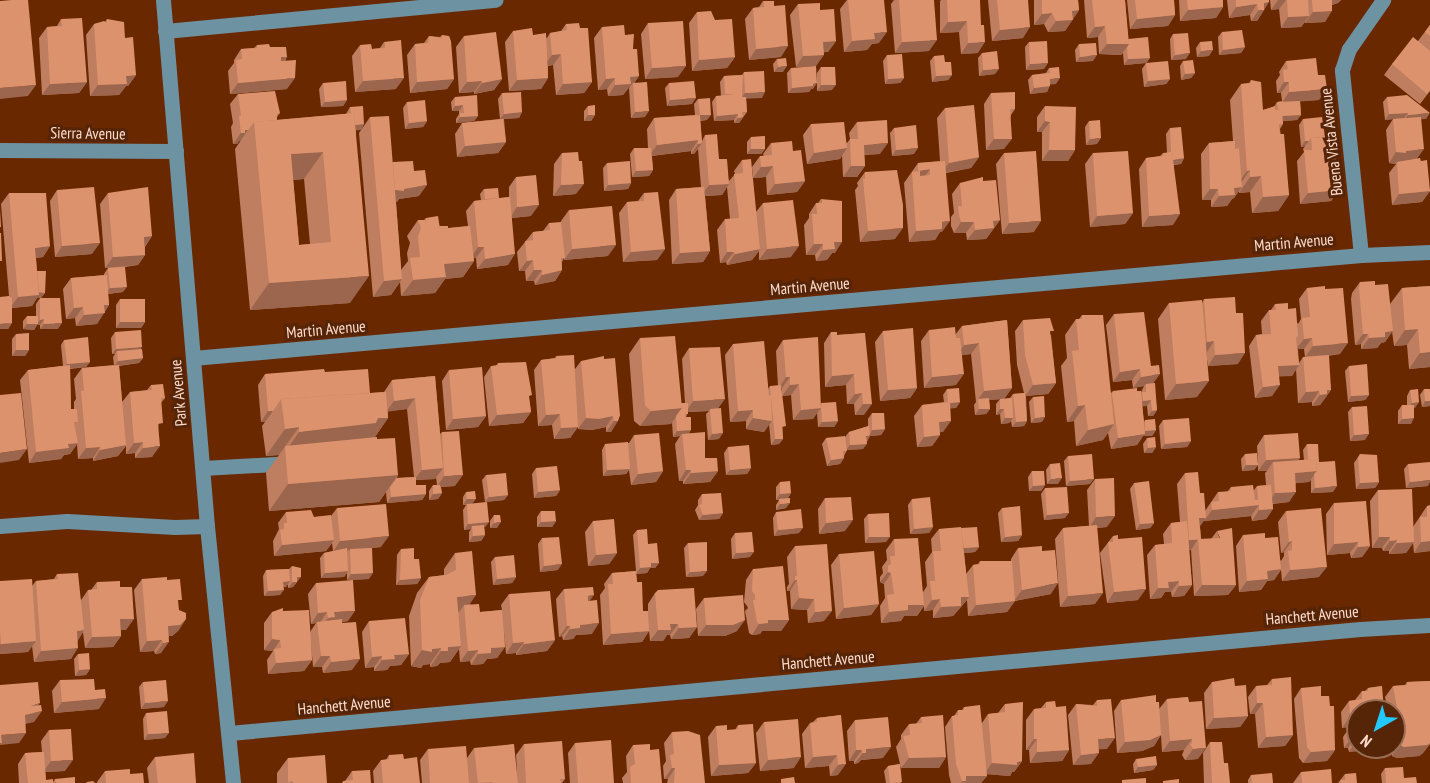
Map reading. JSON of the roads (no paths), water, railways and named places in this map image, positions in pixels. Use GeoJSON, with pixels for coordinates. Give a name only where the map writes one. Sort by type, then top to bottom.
{"type":"FeatureCollection","features":[{"type":"Feature","properties":{"kind":"street","name":"Park Avenue"},"geometry":{"type":"LineString","coordinates":[[163,0],[207,526],[230,733],[233,783]]}},
{"type":"Feature","properties":{"kind":"street"},"geometry":{"type":"LineString","coordinates":[[165,31],[496,0]]}},
{"type":"Feature","properties":{"kind":"street","name":"Buena Vista Avenue"},"geometry":{"type":"LineString","coordinates":[[1361,255],[1342,70],[1349,49],[1383,0]]}},
{"type":"Feature","properties":{"kind":"street","name":"Sierra Avenue"},"geometry":{"type":"LineString","coordinates":[[0,150],[176,151]]}},
{"type":"Feature","properties":{"kind":"street","name":"Martin Avenue"},"geometry":{"type":"LineString","coordinates":[[193,358],[1361,255],[1430,252]]}},
{"type":"Feature","properties":{"kind":"street"},"geometry":{"type":"LineString","coordinates":[[202,468],[303,463]]}},
{"type":"Feature","properties":{"kind":"street"},"geometry":{"type":"LineString","coordinates":[[0,526],[67,520],[176,527],[207,526]]}},
{"type":"Feature","properties":{"kind":"street","name":"Hanchett Avenue"},"geometry":{"type":"LineString","coordinates":[[230,733],[1348,630],[1430,625]]}}]}
